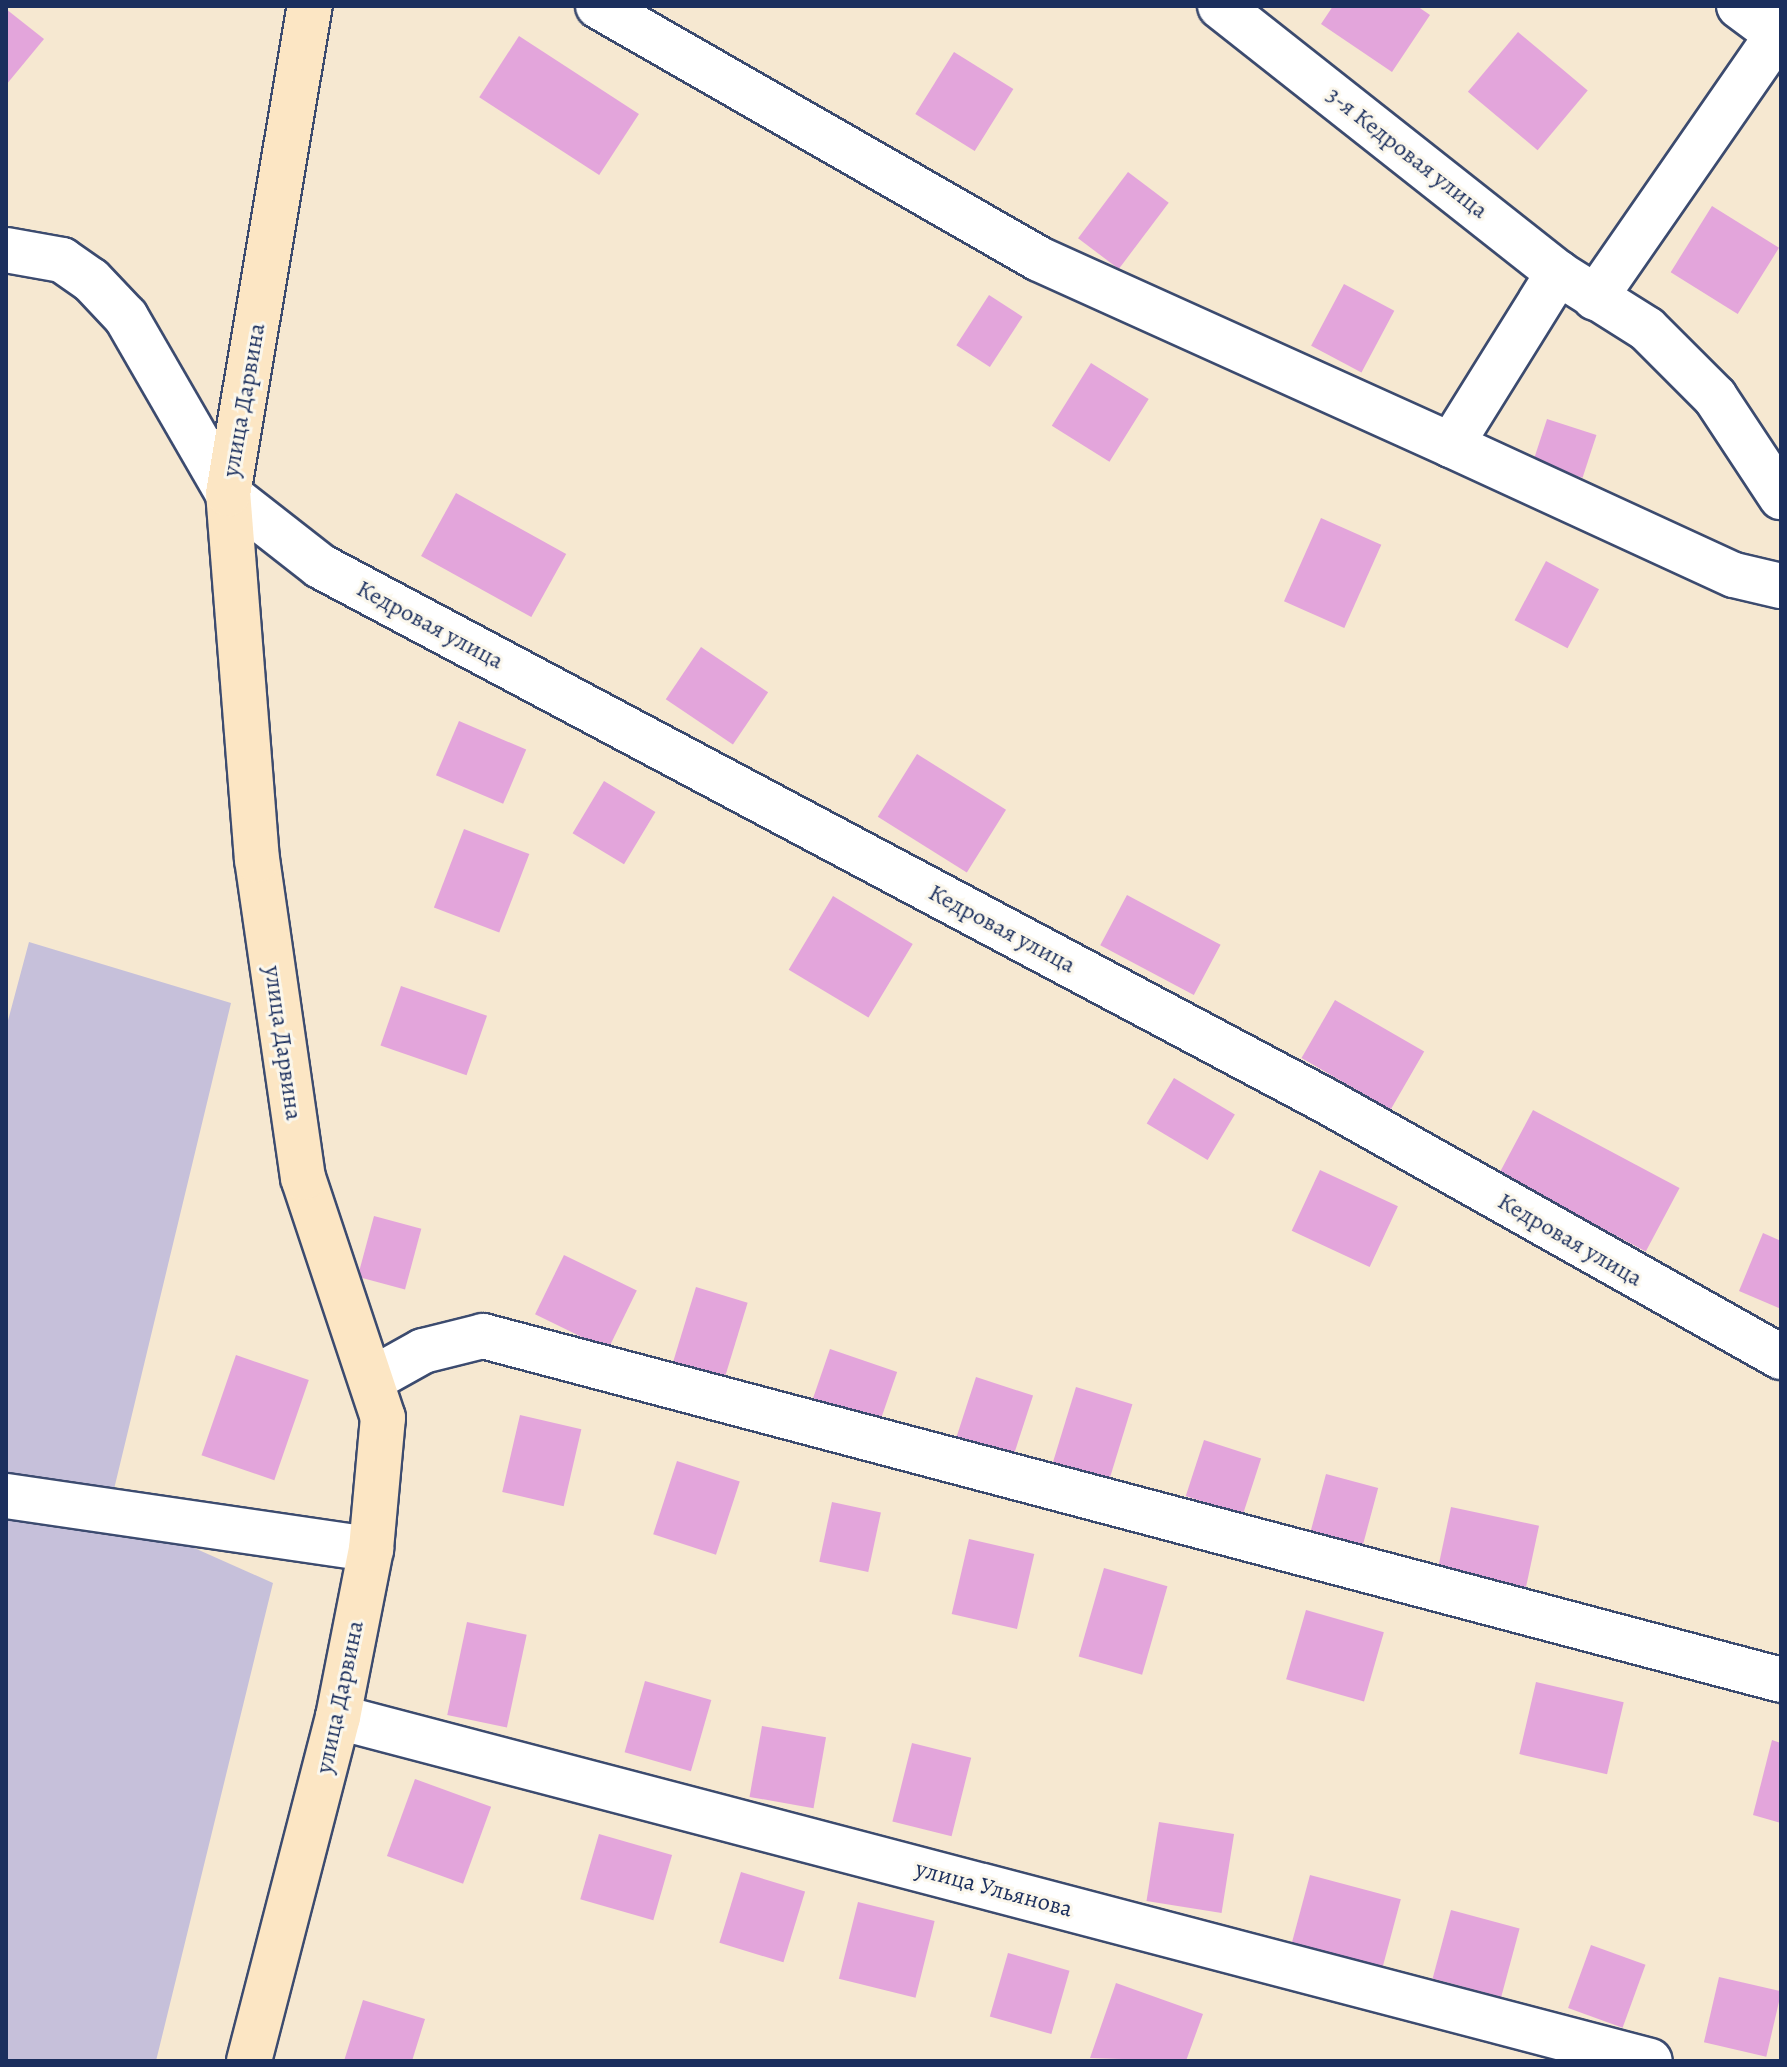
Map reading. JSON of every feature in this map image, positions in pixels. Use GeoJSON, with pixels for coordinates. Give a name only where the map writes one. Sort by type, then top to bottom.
{"type":"FeatureCollection","features":[{"type":"Feature","properties":{"kind":"street","name":"улица Дарвина"},"geometry":{"type":"LineString","coordinates":[[249,2061],[338,1717],[371,1549],[383,1418],[303,1178],[257,860],[228,494],[310,6]]}},
{"type":"Feature","properties":{"kind":"street"},"geometry":{"type":"LineString","coordinates":[[598,6],[1039,259],[1734,575],[1781,586]]}},
{"type":"Feature","properties":{"kind":"street","name":"3-я Кедровая улица"},"geometry":{"type":"LineString","coordinates":[[1220,6],[1558,273],[1647,329],[1715,397],[1781,497]]}},
{"type":"Feature","properties":{"kind":"street"},"geometry":{"type":"LineString","coordinates":[[1595,298],[1780,32],[1739,6]]}},
{"type":"Feature","properties":{"kind":"street"},"geometry":{"type":"LineString","coordinates":[[6,250],[62,260],[91,280],[126,317],[228,494]]}},
{"type":"Feature","properties":{"kind":"street"},"geometry":{"type":"LineString","coordinates":[[1451,445],[1558,273]]}},
{"type":"Feature","properties":{"kind":"street","name":"Кедровая улица"},"geometry":{"type":"LineString","coordinates":[[228,494],[320,566],[1314,1095],[1781,1357]]}},
{"type":"Feature","properties":{"kind":"street"},"geometry":{"type":"LineString","coordinates":[[371,1380],[423,1351],[483,1336],[1781,1680]]}},
{"type":"Feature","properties":{"kind":"street"},"geometry":{"type":"LineString","coordinates":[[6,1496],[371,1549]]}},
{"type":"Feature","properties":{"kind":"street","name":"улица Ульянова"},"geometry":{"type":"LineString","coordinates":[[338,1717],[1650,2061]]}},
{"type":"Feature","properties":{"kind":"shaded area"},"geometry":{"type":"Polygon","coordinates":[[[29,942],[231,1003],[109,1510],[273,1583],[156,2061],[6,2061],[6,1028],[29,942]]]}},
{"type":"Feature","properties":{"kind":"building"},"geometry":{"type":"Polygon","coordinates":[[[1333,6],[1417,6],[1430,15],[1392,72],[1321,24],[1333,6]]]}},
{"type":"Feature","properties":{"kind":"building"},"geometry":{"type":"Polygon","coordinates":[[[6,9],[44,39],[6,85],[6,9]]]}},
{"type":"Feature","properties":{"kind":"building"},"geometry":{"type":"Polygon","coordinates":[[[1518,32],[1588,90],[1538,150],[1468,92],[1518,32]]]}},
{"type":"Feature","properties":{"kind":"building"},"geometry":{"type":"Polygon","coordinates":[[[519,36],[639,114],[599,175],[479,97],[519,36]]]}},
{"type":"Feature","properties":{"kind":"building"},"geometry":{"type":"Polygon","coordinates":[[[954,52],[1013,89],[975,151],[915,114],[954,52]]]}},
{"type":"Feature","properties":{"kind":"building"},"geometry":{"type":"Polygon","coordinates":[[[1128,172],[1169,203],[1119,269],[1078,238],[1128,172]]]}},
{"type":"Feature","properties":{"kind":"building"},"geometry":{"type":"Polygon","coordinates":[[[1712,206],[1779,248],[1738,314],[1671,272],[1712,206]]]}},
{"type":"Feature","properties":{"kind":"building"},"geometry":{"type":"Polygon","coordinates":[[[1344,284],[1394,311],[1361,373],[1311,346],[1344,284]]]}},
{"type":"Feature","properties":{"kind":"building"},"geometry":{"type":"Polygon","coordinates":[[[989,295],[1023,317],[990,367],[956,345],[989,295]]]}},
{"type":"Feature","properties":{"kind":"building"},"geometry":{"type":"Polygon","coordinates":[[[1091,363],[1149,399],[1109,462],[1052,426],[1091,363]]]}},
{"type":"Feature","properties":{"kind":"building"},"geometry":{"type":"Polygon","coordinates":[[[1547,419],[1596,435],[1583,478],[1533,462],[1547,419]]]}},
{"type":"Feature","properties":{"kind":"building"},"geometry":{"type":"Polygon","coordinates":[[[456,493],[566,554],[531,617],[421,556],[456,493]]]}},
{"type":"Feature","properties":{"kind":"building"},"geometry":{"type":"Polygon","coordinates":[[[1321,518],[1381,545],[1344,628],[1284,601],[1321,518]]]}},
{"type":"Feature","properties":{"kind":"building"},"geometry":{"type":"Polygon","coordinates":[[[1546,561],[1599,589],[1568,648],[1515,620],[1546,561]]]}},
{"type":"Feature","properties":{"kind":"building"},"geometry":{"type":"Polygon","coordinates":[[[701,647],[768,692],[733,745],[666,699],[701,647]]]}},
{"type":"Feature","properties":{"kind":"building"},"geometry":{"type":"Polygon","coordinates":[[[459,721],[526,750],[503,804],[436,775],[459,721]]]}},
{"type":"Feature","properties":{"kind":"building"},"geometry":{"type":"Polygon","coordinates":[[[917,754],[1006,810],[967,872],[878,817],[917,754]]]}},
{"type":"Feature","properties":{"kind":"building"},"geometry":{"type":"Polygon","coordinates":[[[604,781],[655,812],[624,864],[573,833],[604,781]]]}},
{"type":"Feature","properties":{"kind":"building"},"geometry":{"type":"Polygon","coordinates":[[[464,829],[529,854],[499,933],[434,907],[464,829]]]}},
{"type":"Feature","properties":{"kind":"building"},"geometry":{"type":"Polygon","coordinates":[[[1127,895],[1221,945],[1194,995],[1100,945],[1127,895]]]}},
{"type":"Feature","properties":{"kind":"building"},"geometry":{"type":"Polygon","coordinates":[[[833,896],[913,944],[868,1018],[789,970],[833,896]]]}},
{"type":"Feature","properties":{"kind":"building"},"geometry":{"type":"Polygon","coordinates":[[[401,986],[487,1016],[467,1075],[380,1046],[401,986]]]}},
{"type":"Feature","properties":{"kind":"building"},"geometry":{"type":"Polygon","coordinates":[[[1335,1000],[1424,1052],[1391,1110],[1302,1058],[1335,1000]]]}},
{"type":"Feature","properties":{"kind":"building"},"geometry":{"type":"Polygon","coordinates":[[[1174,1078],[1235,1115],[1208,1160],[1147,1123],[1174,1078]]]}},
{"type":"Feature","properties":{"kind":"building"},"geometry":{"type":"Polygon","coordinates":[[[1533,1110],[1680,1188],[1646,1252],[1499,1174],[1533,1110]]]}},
{"type":"Feature","properties":{"kind":"building"},"geometry":{"type":"Polygon","coordinates":[[[1320,1170],[1398,1206],[1370,1267],[1292,1231],[1320,1170]]]}},
{"type":"Feature","properties":{"kind":"building"},"geometry":{"type":"Polygon","coordinates":[[[374,1216],[421,1229],[405,1290],[358,1277],[374,1216]]]}},
{"type":"Feature","properties":{"kind":"building"},"geometry":{"type":"Polygon","coordinates":[[[1763,1233],[1781,1241],[1781,1309],[1739,1291],[1763,1233]]]}},
{"type":"Feature","properties":{"kind":"building"},"geometry":{"type":"Polygon","coordinates":[[[564,1255],[637,1291],[608,1350],[535,1314],[564,1255]]]}},
{"type":"Feature","properties":{"kind":"building"},"geometry":{"type":"Polygon","coordinates":[[[696,1287],[748,1303],[724,1381],[672,1365],[696,1287]]]}},
{"type":"Feature","properties":{"kind":"building"},"geometry":{"type":"Polygon","coordinates":[[[830,1349],[897,1372],[878,1429],[810,1406],[830,1349]]]}},
{"type":"Feature","properties":{"kind":"building"},"geometry":{"type":"Polygon","coordinates":[[[236,1355],[309,1380],[274,1480],[201,1455],[236,1355]]]}},
{"type":"Feature","properties":{"kind":"building"},"geometry":{"type":"Polygon","coordinates":[[[976,1377],[1033,1396],[1012,1459],[955,1441],[976,1377]]]}},
{"type":"Feature","properties":{"kind":"building"},"geometry":{"type":"Polygon","coordinates":[[[1076,1387],[1132,1404],[1106,1489],[1050,1472],[1076,1387]]]}},
{"type":"Feature","properties":{"kind":"building"},"geometry":{"type":"Polygon","coordinates":[[[520,1415],[581,1429],[564,1506],[502,1492],[520,1415]]]}},
{"type":"Feature","properties":{"kind":"building"},"geometry":{"type":"Polygon","coordinates":[[[1204,1440],[1261,1459],[1243,1515],[1186,1496],[1204,1440]]]}},
{"type":"Feature","properties":{"kind":"building"},"geometry":{"type":"Polygon","coordinates":[[[677,1461],[740,1481],[716,1555],[653,1534],[677,1461]]]}},
{"type":"Feature","properties":{"kind":"building"},"geometry":{"type":"Polygon","coordinates":[[[1326,1474],[1378,1488],[1361,1551],[1309,1537],[1326,1474]]]}},
{"type":"Feature","properties":{"kind":"building"},"geometry":{"type":"Polygon","coordinates":[[[832,1502],[881,1512],[868,1572],[819,1562],[832,1502]]]}},
{"type":"Feature","properties":{"kind":"building"},"geometry":{"type":"Polygon","coordinates":[[[1451,1507],[1539,1526],[1524,1594],[1436,1575],[1451,1507]]]}},
{"type":"Feature","properties":{"kind":"building"},"geometry":{"type":"Polygon","coordinates":[[[969,1539],[1034,1554],[1017,1629],[952,1614],[969,1539]]]}},
{"type":"Feature","properties":{"kind":"building"},"geometry":{"type":"Polygon","coordinates":[[[1104,1568],[1167,1586],[1142,1675],[1079,1656],[1104,1568]]]}},
{"type":"Feature","properties":{"kind":"building"},"geometry":{"type":"Polygon","coordinates":[[[1306,1610],[1384,1632],[1364,1702],[1286,1679],[1306,1610]]]}},
{"type":"Feature","properties":{"kind":"building"},"geometry":{"type":"Polygon","coordinates":[[[467,1622],[527,1635],[507,1728],[447,1715],[467,1622]]]}},
{"type":"Feature","properties":{"kind":"building"},"geometry":{"type":"Polygon","coordinates":[[[645,1681],[711,1700],[691,1771],[625,1752],[645,1681]]]}},
{"type":"Feature","properties":{"kind":"building"},"geometry":{"type":"Polygon","coordinates":[[[1536,1682],[1624,1702],[1607,1774],[1519,1754],[1536,1682]]]}},
{"type":"Feature","properties":{"kind":"building"},"geometry":{"type":"Polygon","coordinates":[[[762,1726],[826,1737],[814,1808],[749,1797],[762,1726]]]}},
{"type":"Feature","properties":{"kind":"building"},"geometry":{"type":"Polygon","coordinates":[[[1772,1740],[1781,1743],[1781,1823],[1753,1815],[1772,1740]]]}},
{"type":"Feature","properties":{"kind":"building"},"geometry":{"type":"Polygon","coordinates":[[[912,1743],[971,1758],[952,1836],[892,1822],[912,1743]]]}},
{"type":"Feature","properties":{"kind":"building"},"geometry":{"type":"Polygon","coordinates":[[[415,1779],[491,1807],[463,1884],[387,1856],[415,1779]]]}},
{"type":"Feature","properties":{"kind":"building"},"geometry":{"type":"Polygon","coordinates":[[[1159,1822],[1234,1834],[1222,1913],[1146,1901],[1159,1822]]]}},
{"type":"Feature","properties":{"kind":"building"},"geometry":{"type":"Polygon","coordinates":[[[599,1834],[672,1855],[653,1920],[580,1899],[599,1834]]]}},
{"type":"Feature","properties":{"kind":"building"},"geometry":{"type":"Polygon","coordinates":[[[741,1872],[805,1892],[783,1962],[719,1943],[741,1872]]]}},
{"type":"Feature","properties":{"kind":"building"},"geometry":{"type":"Polygon","coordinates":[[[1310,1875],[1401,1899],[1381,1973],[1290,1948],[1310,1875]]]}},
{"type":"Feature","properties":{"kind":"building"},"geometry":{"type":"Polygon","coordinates":[[[858,1902],[935,1921],[916,1998],[839,1979],[858,1902]]]}},
{"type":"Feature","properties":{"kind":"building"},"geometry":{"type":"Polygon","coordinates":[[[1451,1910],[1520,1928],[1501,1997],[1433,1979],[1451,1910]]]}},
{"type":"Feature","properties":{"kind":"building"},"geometry":{"type":"Polygon","coordinates":[[[1591,1945],[1646,1965],[1623,2028],[1568,2008],[1591,1945]]]}},
{"type":"Feature","properties":{"kind":"building"},"geometry":{"type":"Polygon","coordinates":[[[1008,1953],[1070,1971],[1051,2034],[990,2016],[1008,1953]]]}},
{"type":"Feature","properties":{"kind":"building"},"geometry":{"type":"Polygon","coordinates":[[[1719,1977],[1781,1991],[1766,2057],[1704,2042],[1719,1977]]]}},
{"type":"Feature","properties":{"kind":"building"},"geometry":{"type":"Polygon","coordinates":[[[1116,1983],[1203,2014],[1186,2061],[1090,2058],[1116,1983]]]}},
{"type":"Feature","properties":{"kind":"building"},"geometry":{"type":"Polygon","coordinates":[[[363,2000],[425,2019],[412,2061],[344,2061],[363,2000]]]}}]}
